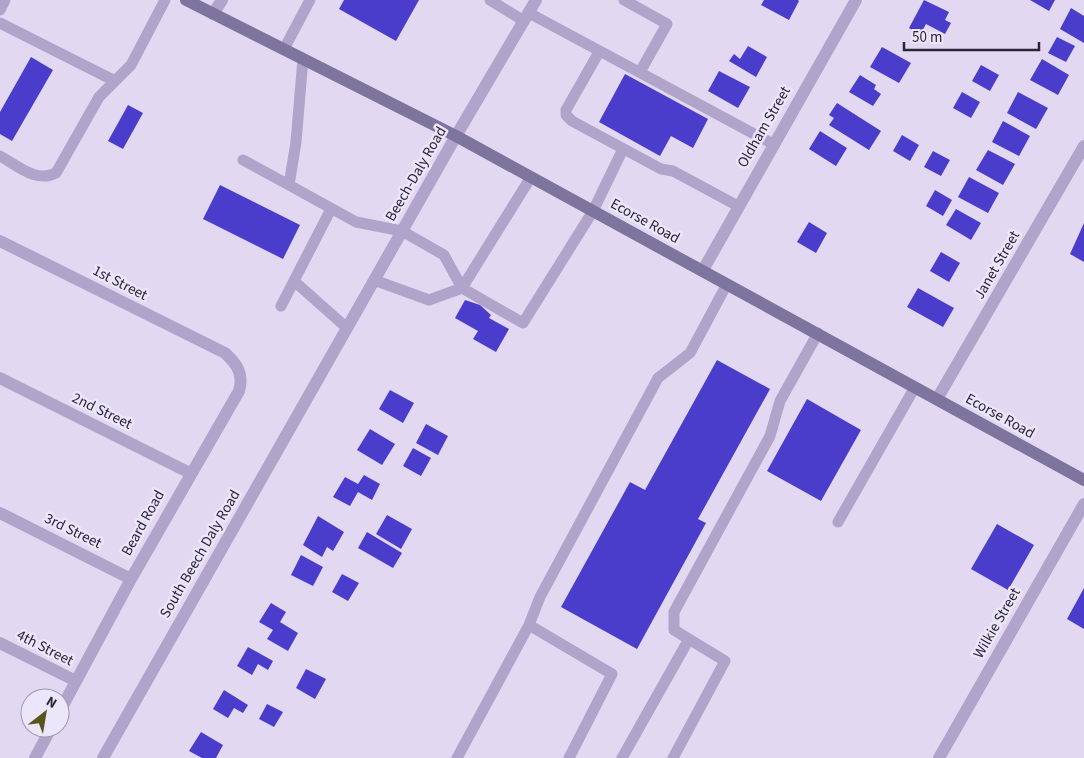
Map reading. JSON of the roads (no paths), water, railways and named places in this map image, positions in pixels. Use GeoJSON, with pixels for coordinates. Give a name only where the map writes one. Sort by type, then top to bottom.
{"type":"FeatureCollection","features":[{"type":"Feature","properties":{"kind":"main road","name":"Ecorse Road"},"geometry":{"type":"LineString","coordinates":[[186,0],[456,136],[1084,480]]}},
{"type":"Feature","properties":{"kind":"street"},"geometry":{"type":"LineString","coordinates":[[213,14],[222,0]]}},
{"type":"Feature","properties":{"kind":"street","name":"Beech-Daly Road"},"geometry":{"type":"LineString","coordinates":[[326,366],[456,136],[536,0]]}},
{"type":"Feature","properties":{"kind":"street","name":"Oldham Street"},"geometry":{"type":"LineString","coordinates":[[703,270],[856,0]]}},
{"type":"Feature","properties":{"kind":"street","name":"Janet Street"},"geometry":{"type":"LineString","coordinates":[[937,399],[1084,146]]}},
{"type":"Feature","properties":{"kind":"street","name":"1st Street"},"geometry":{"type":"LineString","coordinates":[[0,241],[225,353]]}},
{"type":"Feature","properties":{"kind":"street","name":"Beard Road"},"geometry":{"type":"LineString","coordinates":[[70,692],[131,578],[239,391],[242,381],[239,371],[234,361],[225,353]]}},
{"type":"Feature","properties":{"kind":"street","name":"South Beech Daly Road"},"geometry":{"type":"LineString","coordinates":[[103,758],[326,366]]}},
{"type":"Feature","properties":{"kind":"street","name":"2nd Street"},"geometry":{"type":"LineString","coordinates":[[0,378],[190,473]]}},
{"type":"Feature","properties":{"kind":"street","name":"Wilkie Street"},"geometry":{"type":"LineString","coordinates":[[939,758],[1084,504]]}},
{"type":"Feature","properties":{"kind":"street","name":"3rd Street"},"geometry":{"type":"LineString","coordinates":[[0,513],[131,578]]}},
{"type":"Feature","properties":{"kind":"street","name":"4th Street"},"geometry":{"type":"LineString","coordinates":[[0,643],[76,681]]}},
{"type":"Feature","properties":{"kind":"street"},"geometry":{"type":"LineString","coordinates":[[35,758],[46,738]]}},
{"type":"Feature","properties":{"kind":"lane"},"geometry":{"type":"LineString","coordinates":[[0,10],[5,0]]}},
{"type":"Feature","properties":{"kind":"lane"},"geometry":{"type":"LineString","coordinates":[[0,156],[38,178],[48,177],[56,173],[99,97],[131,65],[165,0]]}},
{"type":"Feature","properties":{"kind":"lane"},"geometry":{"type":"LineString","coordinates":[[284,49],[310,0]]}},
{"type":"Feature","properties":{"kind":"lane"},"geometry":{"type":"LineString","coordinates":[[490,0],[640,72],[773,144]]}},
{"type":"Feature","properties":{"kind":"lane"},"geometry":{"type":"LineString","coordinates":[[624,0],[667,24],[640,72]]}},
{"type":"Feature","properties":{"kind":"lane"},"geometry":{"type":"LineString","coordinates":[[0,23],[115,81]]}},
{"type":"Feature","properties":{"kind":"lane"},"geometry":{"type":"LineString","coordinates":[[599,52],[566,110],[566,115],[572,121],[661,170],[673,171],[738,206]]}},
{"type":"Feature","properties":{"kind":"lane"},"geometry":{"type":"LineString","coordinates":[[289,185],[296,142],[303,59]]}},
{"type":"Feature","properties":{"kind":"lane"},"geometry":{"type":"LineString","coordinates":[[242,160],[356,222],[402,231],[444,255],[462,288],[523,323],[593,210],[623,149]]}},
{"type":"Feature","properties":{"kind":"lane"},"geometry":{"type":"LineString","coordinates":[[374,280],[429,300],[462,288],[531,177]]}},
{"type":"Feature","properties":{"kind":"lane"},"geometry":{"type":"LineString","coordinates":[[281,306],[331,209]]}},
{"type":"Feature","properties":{"kind":"lane"},"geometry":{"type":"LineString","coordinates":[[294,281],[347,328]]}},
{"type":"Feature","properties":{"kind":"lane"},"geometry":{"type":"LineString","coordinates":[[458,758],[529,625],[540,597],[658,378],[690,353],[727,284]]}},
{"type":"Feature","properties":{"kind":"lane"},"geometry":{"type":"LineString","coordinates":[[673,758],[726,661],[674,630],[674,612],[770,436],[780,402],[818,333]]}},
{"type":"Feature","properties":{"kind":"lane"},"geometry":{"type":"LineString","coordinates":[[838,522],[915,387]]}},
{"type":"Feature","properties":{"kind":"lane"},"geometry":{"type":"LineString","coordinates":[[529,625],[612,674],[568,758]]}},
{"type":"Feature","properties":{"kind":"lane"},"geometry":{"type":"LineString","coordinates":[[622,758],[689,639]]}}]}
